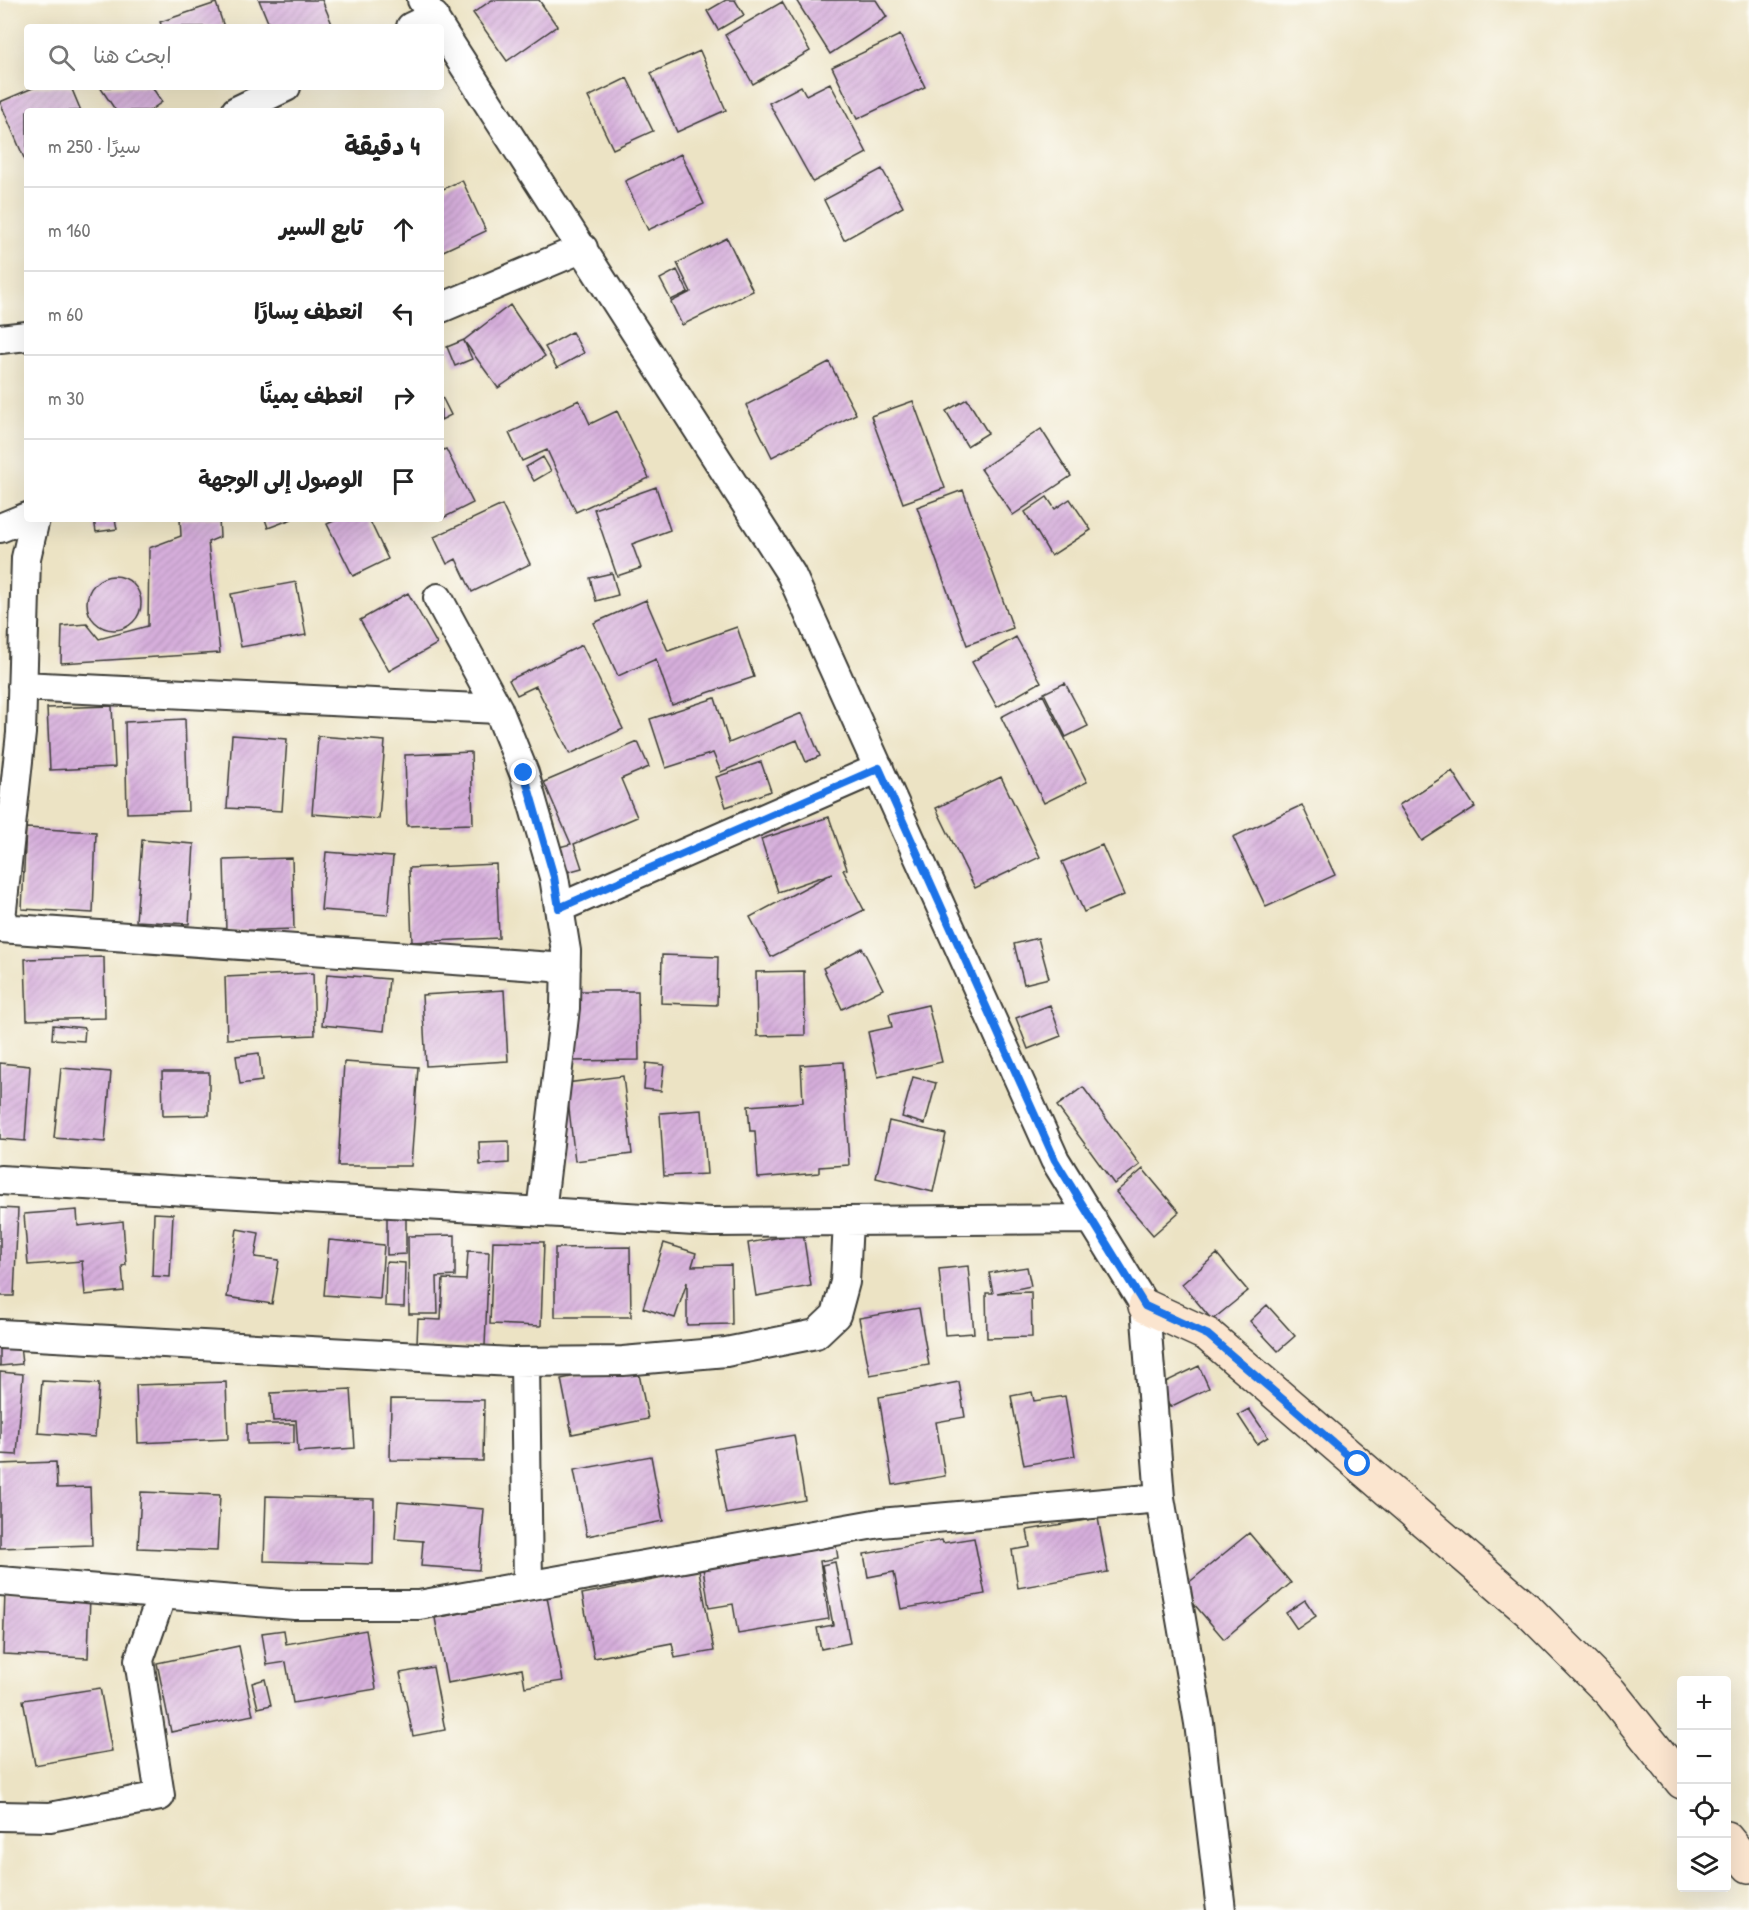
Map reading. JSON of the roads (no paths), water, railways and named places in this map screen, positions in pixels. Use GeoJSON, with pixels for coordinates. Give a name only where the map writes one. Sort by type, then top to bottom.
{"type":"FeatureCollection","features":[{"type":"Feature","properties":{"kind":"street"},"geometry":{"type":"LineString","coordinates":[[444,46],[583,248],[791,574],[1055,1160],[1145,1306],[1160,1498],[1199,1723],[1221,1910]]}},
{"type":"Feature","properties":{"kind":"street"},"geometry":{"type":"LineString","coordinates":[[242,108],[280,90]]}},
{"type":"Feature","properties":{"kind":"street"},"geometry":{"type":"LineString","coordinates":[[444,307],[583,248]]}},
{"type":"Feature","properties":{"kind":"street"},"geometry":{"type":"LineString","coordinates":[[0,339],[24,336]]}},
{"type":"Feature","properties":{"kind":"street"},"geometry":{"type":"LineString","coordinates":[[0,528],[24,519]]}},
{"type":"Feature","properties":{"kind":"street"},"geometry":{"type":"LineString","coordinates":[[34,522],[26,558],[21,733],[0,928],[566,968]]}},
{"type":"Feature","properties":{"kind":"street"},"geometry":{"type":"LineString","coordinates":[[438,598],[498,709],[524,773],[554,877],[566,951],[565,1008],[541,1212]]}},
{"type":"Feature","properties":{"kind":"street"},"geometry":{"type":"LineString","coordinates":[[22,686],[498,709]]}},
{"type":"Feature","properties":{"kind":"street"},"geometry":{"type":"LineString","coordinates":[[559,908],[879,768]]}},
{"type":"Feature","properties":{"kind":"street"},"geometry":{"type":"LineString","coordinates":[[0,1180],[712,1222],[1092,1219]]}},
{"type":"Feature","properties":{"kind":"street"},"geometry":{"type":"LineString","coordinates":[[0,1334],[525,1362],[623,1361],[726,1352],[816,1334],[836,1315],[845,1282],[848,1221]]}},
{"type":"Feature","properties":{"kind":"street"},"geometry":{"type":"LineString","coordinates":[[1145,1306],[1208,1335],[1530,1612],[1611,1693],[1677,1776]]}},
{"type":"Feature","properties":{"kind":"street"},"geometry":{"type":"LineString","coordinates":[[525,1362],[528,1585]]}},
{"type":"Feature","properties":{"kind":"street"},"geometry":{"type":"LineString","coordinates":[[0,1581],[295,1605],[419,1605],[880,1523],[1160,1498]]}},
{"type":"Feature","properties":{"kind":"street"},"geometry":{"type":"LineString","coordinates":[[0,1816],[50,1817],[160,1796],[139,1660],[162,1594]]}},
{"type":"Feature","properties":{"kind":"street"},"geometry":{"type":"LineString","coordinates":[[1731,1844],[1749,1866]]}}]}
